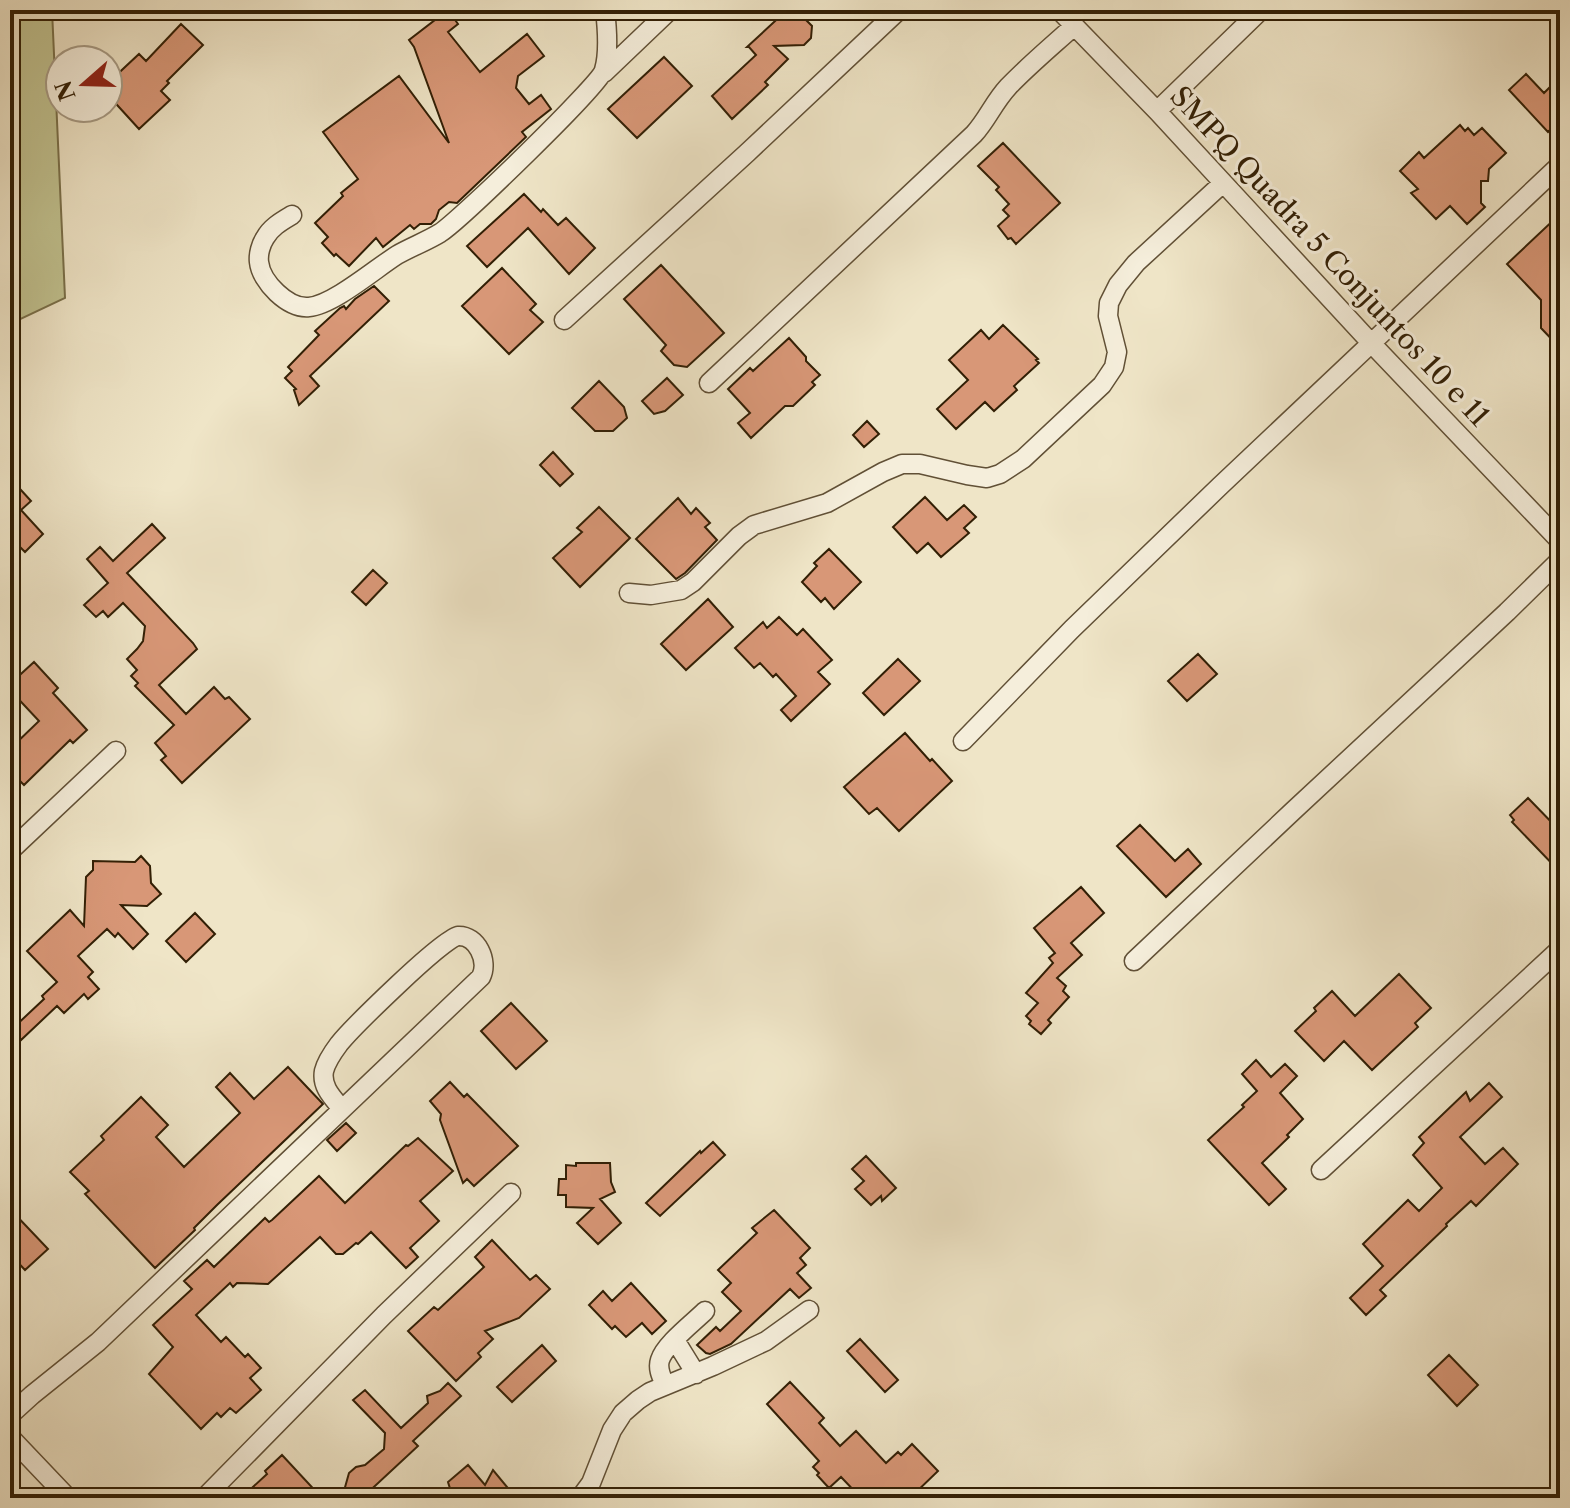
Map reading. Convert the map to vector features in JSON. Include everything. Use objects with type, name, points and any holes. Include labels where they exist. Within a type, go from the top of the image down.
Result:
[{"type":"street","points":[[604,73],[605,10]]},
{"type":"street","points":[[292,215],[266,235],[259,262],[267,281],[282,298],[295,306],[327,303],[401,252],[450,225],[670,10]]},
{"type":"street","points":[[564,320],[899,10]]},
{"type":"street","name":"SMPQ Quadra 5 Conjuntos 10 e 11","points":[[1059,10],[1560,541]]},
{"type":"street","points":[[1157,111],[1261,10]]},
{"type":"street","points":[[709,383],[974,134],[1007,88],[1074,26]]},
{"type":"street","points":[[963,741],[1220,486],[1560,165]]},
{"type":"street","points":[[629,593],[651,595],[681,590],[754,525],[827,503],[902,464],[920,464],[987,478],[1000,474],[1023,459],[1102,385],[1114,367],[1117,352],[1108,316],[1109,303],[1118,285],[1136,263],[1223,183]]},
{"type":"street","points":[[1134,961],[1560,560]]},
{"type":"street","points":[[10,851],[116,751]]},
{"type":"street","points":[[10,1415],[98,1342],[481,977],[485,969],[484,958],[477,946],[465,937],[451,938],[339,1044],[325,1068],[323,1080],[342,1109]]},
{"type":"street","points":[[1321,1170],[1560,949]]},
{"type":"street","points":[[204,1498],[384,1315],[511,1193]]},
{"type":"street","points":[[580,1498],[591,1483],[612,1430],[623,1413],[638,1400],[766,1341],[809,1310]]},
{"type":"street","points":[[665,1385],[658,1365],[660,1359],[705,1311]]},
{"type":"street","points":[[675,1340],[696,1374]]},
{"type":"street","points":[[10,1437],[68,1498]]},
{"type":"green space","points":[[10,10],[52,10],[54,44],[44,44],[44,124],[57,124],[65,298],[10,324]]},
{"type":"building","points":[[448,10],[458,24],[448,32],[480,72],[527,34],[544,56],[518,76],[516,88],[529,104],[541,95],[551,109],[522,132],[526,137],[457,203],[449,202],[439,210],[431,224],[420,224],[414,229],[410,225],[383,247],[376,238],[349,266],[322,243],[328,237],[315,223],[358,179],[323,132],[399,76],[449,143],[409,40]]},
{"type":"building","points":[[787,10],[796,10],[812,26],[811,38],[804,45],[774,46],[788,59],[765,82],[768,85],[732,119],[712,96],[756,55],[747,47]]},
{"type":"building","points":[[181,24],[203,45],[161,91],[170,100],[139,129],[124,113],[124,68],[139,54],[146,61]]},
{"type":"building","points":[[664,57],[692,86],[637,138],[608,109]]},
{"type":"building","points":[[1526,74],[1544,93],[1560,77],[1560,120],[1548,132],[1509,90]]},
{"type":"building","points":[[1460,125],[1474,135],[1482,128],[1506,153],[1489,169],[1488,181],[1481,181],[1481,203],[1485,207],[1467,224],[1450,206],[1436,219],[1411,193],[1418,189],[1400,171],[1419,152],[1424,158]]},
{"type":"building","points":[[1003,143],[1060,203],[1016,244],[998,226],[1009,216],[1003,210],[1009,204],[996,190],[999,187],[978,166]]},
{"type":"building","points":[[524,194],[558,225],[566,218],[595,248],[569,274],[528,228],[487,267],[467,246]]},
{"type":"building","points":[[1560,214],[1560,348],[1541,328],[1541,300],[1507,264]]},
{"type":"building","points":[[661,265],[724,333],[687,367],[674,365],[661,351],[666,345],[624,299]]},
{"type":"building","points":[[502,268],[536,304],[530,310],[543,322],[509,354],[462,306]]},
{"type":"building","points":[[374,286],[389,301],[310,376],[319,386],[299,405],[296,389],[285,378],[292,371],[288,367],[319,335],[315,331],[340,308],[344,306],[346,309]]},
{"type":"building","points":[[1003,325],[1039,363],[1014,386],[1017,390],[994,411],[985,402],[956,429],[937,409],[968,380],[949,360],[981,330],[989,339]]},
{"type":"building","points":[[789,338],[820,375],[812,382],[815,385],[793,406],[785,406],[751,438],[738,423],[750,413],[728,389]]},
{"type":"building","points":[[667,378],[683,395],[665,411],[654,414],[642,401]]},
{"type":"building","points":[[599,381],[624,407],[627,418],[613,431],[595,431],[572,408]]},
{"type":"building","points":[[867,421],[879,434],[864,447],[853,435]]},
{"type":"building","points":[[553,452],[573,474],[560,486],[540,465]]},
{"type":"building","points":[[10,478],[31,501],[21,510],[43,534],[25,552],[10,537]]},
{"type":"building","points":[[925,497],[947,520],[964,505],[976,517],[964,528],[969,533],[941,557],[928,543],[917,553],[893,527]]},
{"type":"building","points":[[678,498],[691,514],[696,508],[710,523],[705,527],[717,540],[676,579],[636,539]]},
{"type":"building","points":[[599,507],[630,538],[580,587],[553,558],[582,532],[577,528]]},
{"type":"building","points":[[152,524],[165,538],[127,573],[197,649],[159,685],[186,714],[214,687],[225,699],[229,697],[250,719],[182,783],[161,760],[166,756],[155,743],[174,725],[135,686],[138,683],[131,676],[137,670],[127,659],[143,641],[145,626],[123,603],[108,617],[103,611],[96,617],[84,605],[108,583],[87,559],[100,547],[113,561]]},
{"type":"building","points":[[829,549],[861,582],[834,609],[825,598],[821,602],[802,582],[817,566],[814,563]]},
{"type":"building","points":[[373,570],[387,583],[366,605],[352,592]]},
{"type":"building","points":[[708,599],[733,627],[686,670],[661,644]]},
{"type":"building","points":[[779,617],[797,635],[803,629],[832,660],[818,672],[830,684],[791,721],[781,710],[796,696],[776,674],[773,677],[760,663],[754,668],[735,648],[763,622],[767,628]]},
{"type":"building","points":[[1198,654],[1217,674],[1187,701],[1168,681]]},
{"type":"building","points":[[898,659],[920,681],[884,715],[863,693]]},
{"type":"building","points":[[34,662],[58,688],[53,693],[87,730],[73,743],[70,740],[24,785],[10,771],[10,749],[39,721],[10,690],[10,684]]},
{"type":"building","points":[[905,733],[952,781],[899,831],[877,808],[869,814],[844,787]]},
{"type":"building","points":[[1528,798],[1560,831],[1560,872],[1512,822],[1514,820],[1510,815]]},
{"type":"building","points":[[1140,825],[1175,861],[1188,849],[1201,864],[1166,897],[1117,846]]},
{"type":"building","points":[[141,856],[150,866],[151,883],[161,894],[147,906],[121,905],[148,934],[133,949],[118,933],[115,937],[107,929],[78,956],[93,972],[88,977],[99,989],[88,999],[84,994],[64,1013],[57,1006],[21,1040],[11,1030],[57,982],[27,951],[70,910],[84,926],[86,877],[93,870],[93,861],[135,862]]},
{"type":"building","points":[[1081,887],[1104,913],[1071,943],[1082,955],[1057,978],[1066,986],[1063,991],[1069,997],[1048,1020],[1051,1023],[1041,1034],[1029,1024],[1031,1021],[1026,1016],[1038,1003],[1026,993],[1053,963],[1049,958],[1055,953],[1034,928]]},
{"type":"building","points":[[195,913],[215,934],[186,962],[166,941]]},
{"type":"building","points":[[1399,974],[1431,1008],[1415,1023],[1418,1027],[1372,1070],[1344,1041],[1324,1061],[1295,1031],[1332,991],[1355,1016]]},
{"type":"building","points":[[511,1003],[547,1041],[516,1069],[481,1031]]},
{"type":"building","points":[[1256,1060],[1271,1077],[1285,1064],[1297,1076],[1280,1093],[1303,1119],[1262,1163],[1286,1189],[1269,1205],[1208,1140],[1257,1091],[1242,1074]]},
{"type":"building","points":[[288,1067],[323,1104],[155,1268],[85,1194],[89,1191],[70,1172],[104,1140],[101,1136],[141,1097],[168,1125],[156,1137],[184,1167],[240,1113],[216,1087],[230,1073],[254,1099]]},
{"type":"building","points":[[450,1082],[464,1097],[467,1094],[518,1146],[474,1186],[467,1179],[463,1183],[440,1120],[441,1114],[430,1101]]},
{"type":"building","points":[[1489,1083],[1502,1097],[1460,1137],[1485,1164],[1503,1148],[1518,1164],[1476,1206],[1471,1201],[1446,1224],[1380,1290],[1386,1296],[1366,1315],[1350,1298],[1383,1266],[1363,1244],[1408,1200],[1419,1211],[1442,1188],[1413,1155],[1424,1143],[1419,1137],[1466,1092],[1470,1101]]},
{"type":"building","points":[[346,1123],[356,1133],[337,1151],[327,1140]]},
{"type":"building","points":[[418,1138],[453,1171],[420,1201],[439,1221],[410,1248],[418,1257],[406,1268],[371,1232],[343,1254],[336,1254],[320,1237],[268,1284],[237,1283],[233,1287],[230,1283],[196,1315],[221,1342],[226,1337],[261,1368],[250,1378],[261,1390],[236,1413],[230,1408],[221,1417],[217,1413],[201,1429],[149,1374],[173,1347],[153,1325],[192,1289],[184,1281],[207,1260],[214,1267],[265,1218],[269,1222],[272,1220],[319,1176],[345,1203],[406,1145]]},
{"type":"building","points":[[713,1142],[725,1155],[660,1216],[646,1203]]},
{"type":"building","points":[[866,1156],[896,1188],[882,1201],[881,1196],[871,1205],[855,1189],[864,1181],[852,1169]]},
{"type":"building","points":[[576,1163],[610,1163],[615,1192],[600,1199],[621,1223],[598,1244],[577,1223],[593,1208],[566,1207],[566,1195],[558,1195],[559,1179],[566,1179],[566,1165],[576,1166]]},
{"type":"building","points":[[10,1209],[48,1249],[25,1270],[10,1254]]},
{"type":"building","points":[[774,1210],[810,1248],[800,1258],[806,1265],[797,1273],[811,1288],[799,1298],[790,1289],[731,1344],[706,1353],[697,1345],[716,1327],[720,1331],[741,1311],[722,1292],[731,1283],[718,1270],[757,1233],[752,1228]]},
{"type":"building","points":[[492,1240],[530,1280],[536,1275],[550,1289],[519,1318],[485,1331],[493,1339],[478,1353],[481,1357],[456,1381],[408,1331],[434,1307],[438,1310],[484,1267],[475,1257]]},
{"type":"building","points":[[631,1283],[666,1321],[652,1334],[642,1323],[626,1337],[615,1326],[612,1329],[589,1305],[603,1291],[612,1301]]},
{"type":"building","points":[[860,1339],[898,1380],[885,1392],[847,1351]]},
{"type":"building","points":[[542,1345],[556,1361],[512,1402],[497,1387]]},
{"type":"building","points":[[1449,1355],[1478,1385],[1457,1406],[1428,1375]]},
{"type":"building","points":[[790,1382],[824,1418],[819,1423],[840,1446],[856,1431],[886,1463],[912,1444],[938,1471],[910,1498],[861,1498],[841,1477],[829,1488],[813,1467],[819,1461],[767,1404]]},
{"type":"building","points":[[448,1383],[461,1396],[413,1441],[418,1446],[362,1498],[342,1498],[349,1473],[365,1465],[384,1449],[385,1433],[353,1400],[365,1390],[401,1428],[428,1403],[427,1396],[440,1391]]},
{"type":"building","points":[[282,1455],[322,1498],[241,1498],[267,1474],[265,1471]]},
{"type":"building","points":[[468,1465],[485,1485],[493,1470],[516,1498],[453,1498],[448,1482]]}]
